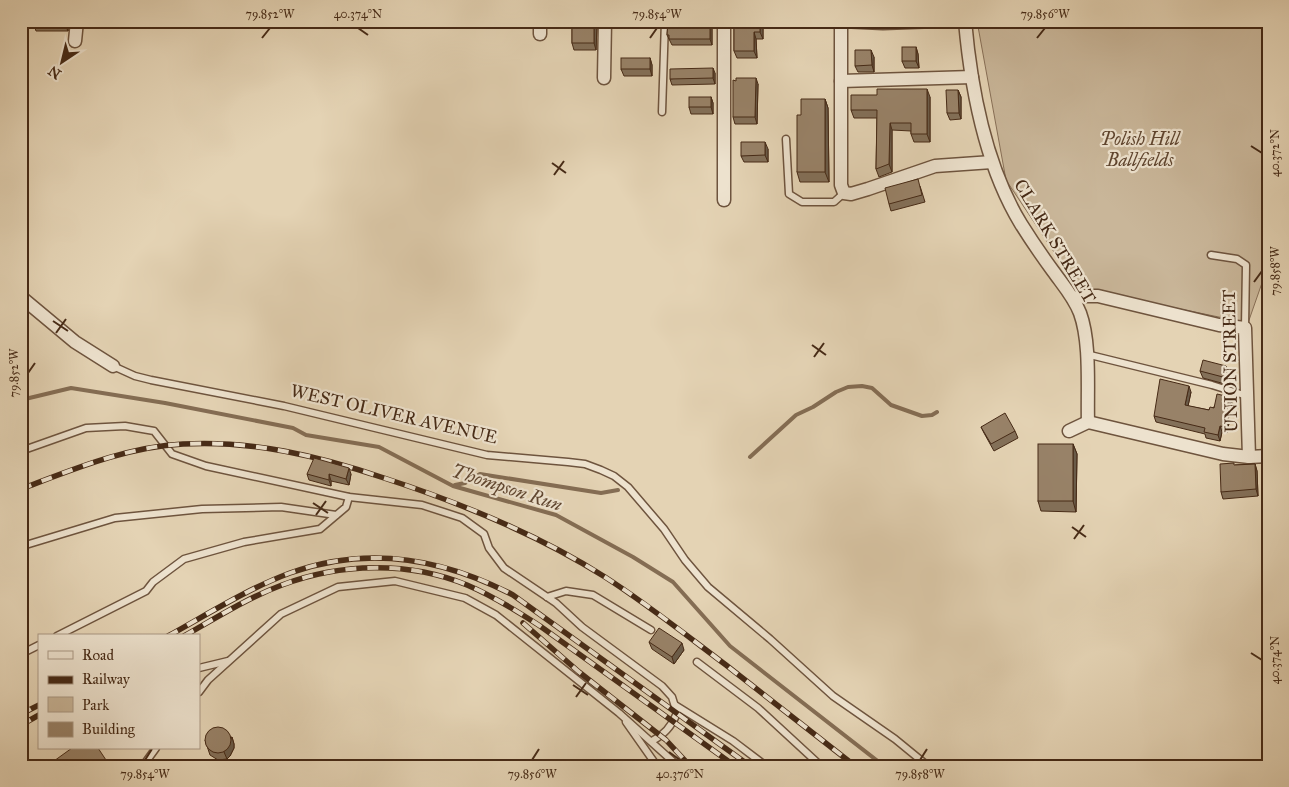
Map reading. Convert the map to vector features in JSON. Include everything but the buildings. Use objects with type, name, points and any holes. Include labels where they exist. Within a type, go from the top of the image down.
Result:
[{"type":"street","points":[[75,41],[77,21]]},
{"type":"street","points":[[604,78],[605,21]]},
{"type":"street","points":[[724,21],[724,200]]},
{"type":"street","name":"CLARK STREET","points":[[965,22],[972,78],[992,162],[1000,186],[1021,224],[1073,298],[1080,314],[1084,328],[1086,354],[1088,422]]},
{"type":"street","points":[[841,23],[841,185],[844,193],[851,194],[868,189],[934,166],[992,162]]},
{"type":"street","points":[[841,81],[972,78]]},
{"type":"street","points":[[1073,298],[1098,296],[1220,325],[1245,328]]},
{"type":"street","name":"WEST OLIVER AVENUE","points":[[23,302],[75,342],[113,366]]},
{"type":"street","name":"UNION STREET","points":[[1245,328],[1249,457]]},
{"type":"street","points":[[1069,431],[1088,422],[1223,454],[1249,457],[1268,456]]},
{"type":"lane","points":[[662,112],[665,21]]},
{"type":"lane","points":[[841,23],[883,26],[965,22]]},
{"type":"lane","points":[[786,138],[790,194],[802,202],[834,202],[844,193]]},
{"type":"lane","name":"UNION STREET","points":[[1211,255],[1237,259],[1246,265],[1245,328]]},
{"type":"lane","points":[[1086,354],[1212,385],[1247,396]]},
{"type":"lane","name":"WEST OLIVER AVENUE","points":[[113,366],[135,376],[151,380],[242,397],[487,455],[585,464],[614,476],[628,487],[664,529],[698,577],[833,696],[895,739],[928,766]]},
{"type":"lane","points":[[21,451],[86,428],[124,426],[154,432],[172,454],[206,466],[349,497],[422,505],[462,518],[484,534],[489,548],[504,568],[556,603],[582,627],[662,686],[672,698],[677,713],[673,722],[661,736],[652,741]]},
{"type":"lane","points":[[61,634],[146,591],[153,582],[184,559],[244,542],[320,529],[346,506],[349,497]]},
{"type":"lane","points":[[29,544],[115,518],[202,509],[281,507],[336,515]]},
{"type":"lane","points":[[200,691],[208,680],[281,614],[338,587],[395,581],[465,598],[496,615],[620,713],[678,766]]},
{"type":"lane","points":[[547,597],[566,591],[593,595],[651,630]]},
{"type":"lane","points":[[21,654],[38,646]]},
{"type":"lane","points":[[200,668],[230,661]]},
{"type":"lane","points":[[697,662],[758,708],[821,766]]},
{"type":"lane","points":[[674,706],[733,741],[766,766]]},
{"type":"lane","points":[[620,713],[656,766]]},
{"type":"lane","points":[[144,766],[155,750]]},
{"type":"green space","name":"Polish Hill Ballfields","points":[[977,21],[1268,21],[1268,279],[1263,280],[1248,323],[1078,288],[1006,180]]},
{"type":"waterway","points":[[750,457],[796,415],[848,387],[862,386],[872,388],[891,405],[922,416],[932,415],[937,412]]},
{"type":"waterway","name":"Thompson Run","points":[[21,400],[71,388],[165,403],[293,428],[306,435],[379,447],[453,486],[556,515],[633,557],[673,582],[730,646],[884,766]]},
{"type":"waterway","points":[[455,485],[465,483],[480,474],[601,493],[618,490]]},
{"type":"railway","points":[[21,489],[100,460],[141,449],[209,443],[285,451],[335,463],[384,478],[470,509],[525,533],[579,561],[636,598],[681,631],[855,766]]},
{"type":"railway","points":[[172,634],[258,586],[319,564],[347,559],[376,558],[432,564],[486,582],[513,595],[750,766]]},
{"type":"railway","points":[[188,634],[256,596],[282,585],[327,572],[374,568],[398,569],[445,577],[467,585],[495,599],[540,626],[735,766]]},
{"type":"railway","points":[[523,623],[579,672],[666,740],[690,766]]},
{"type":"railway","points":[[21,714],[38,706]]},
{"type":"railway","points":[[21,725],[38,716]]}]
